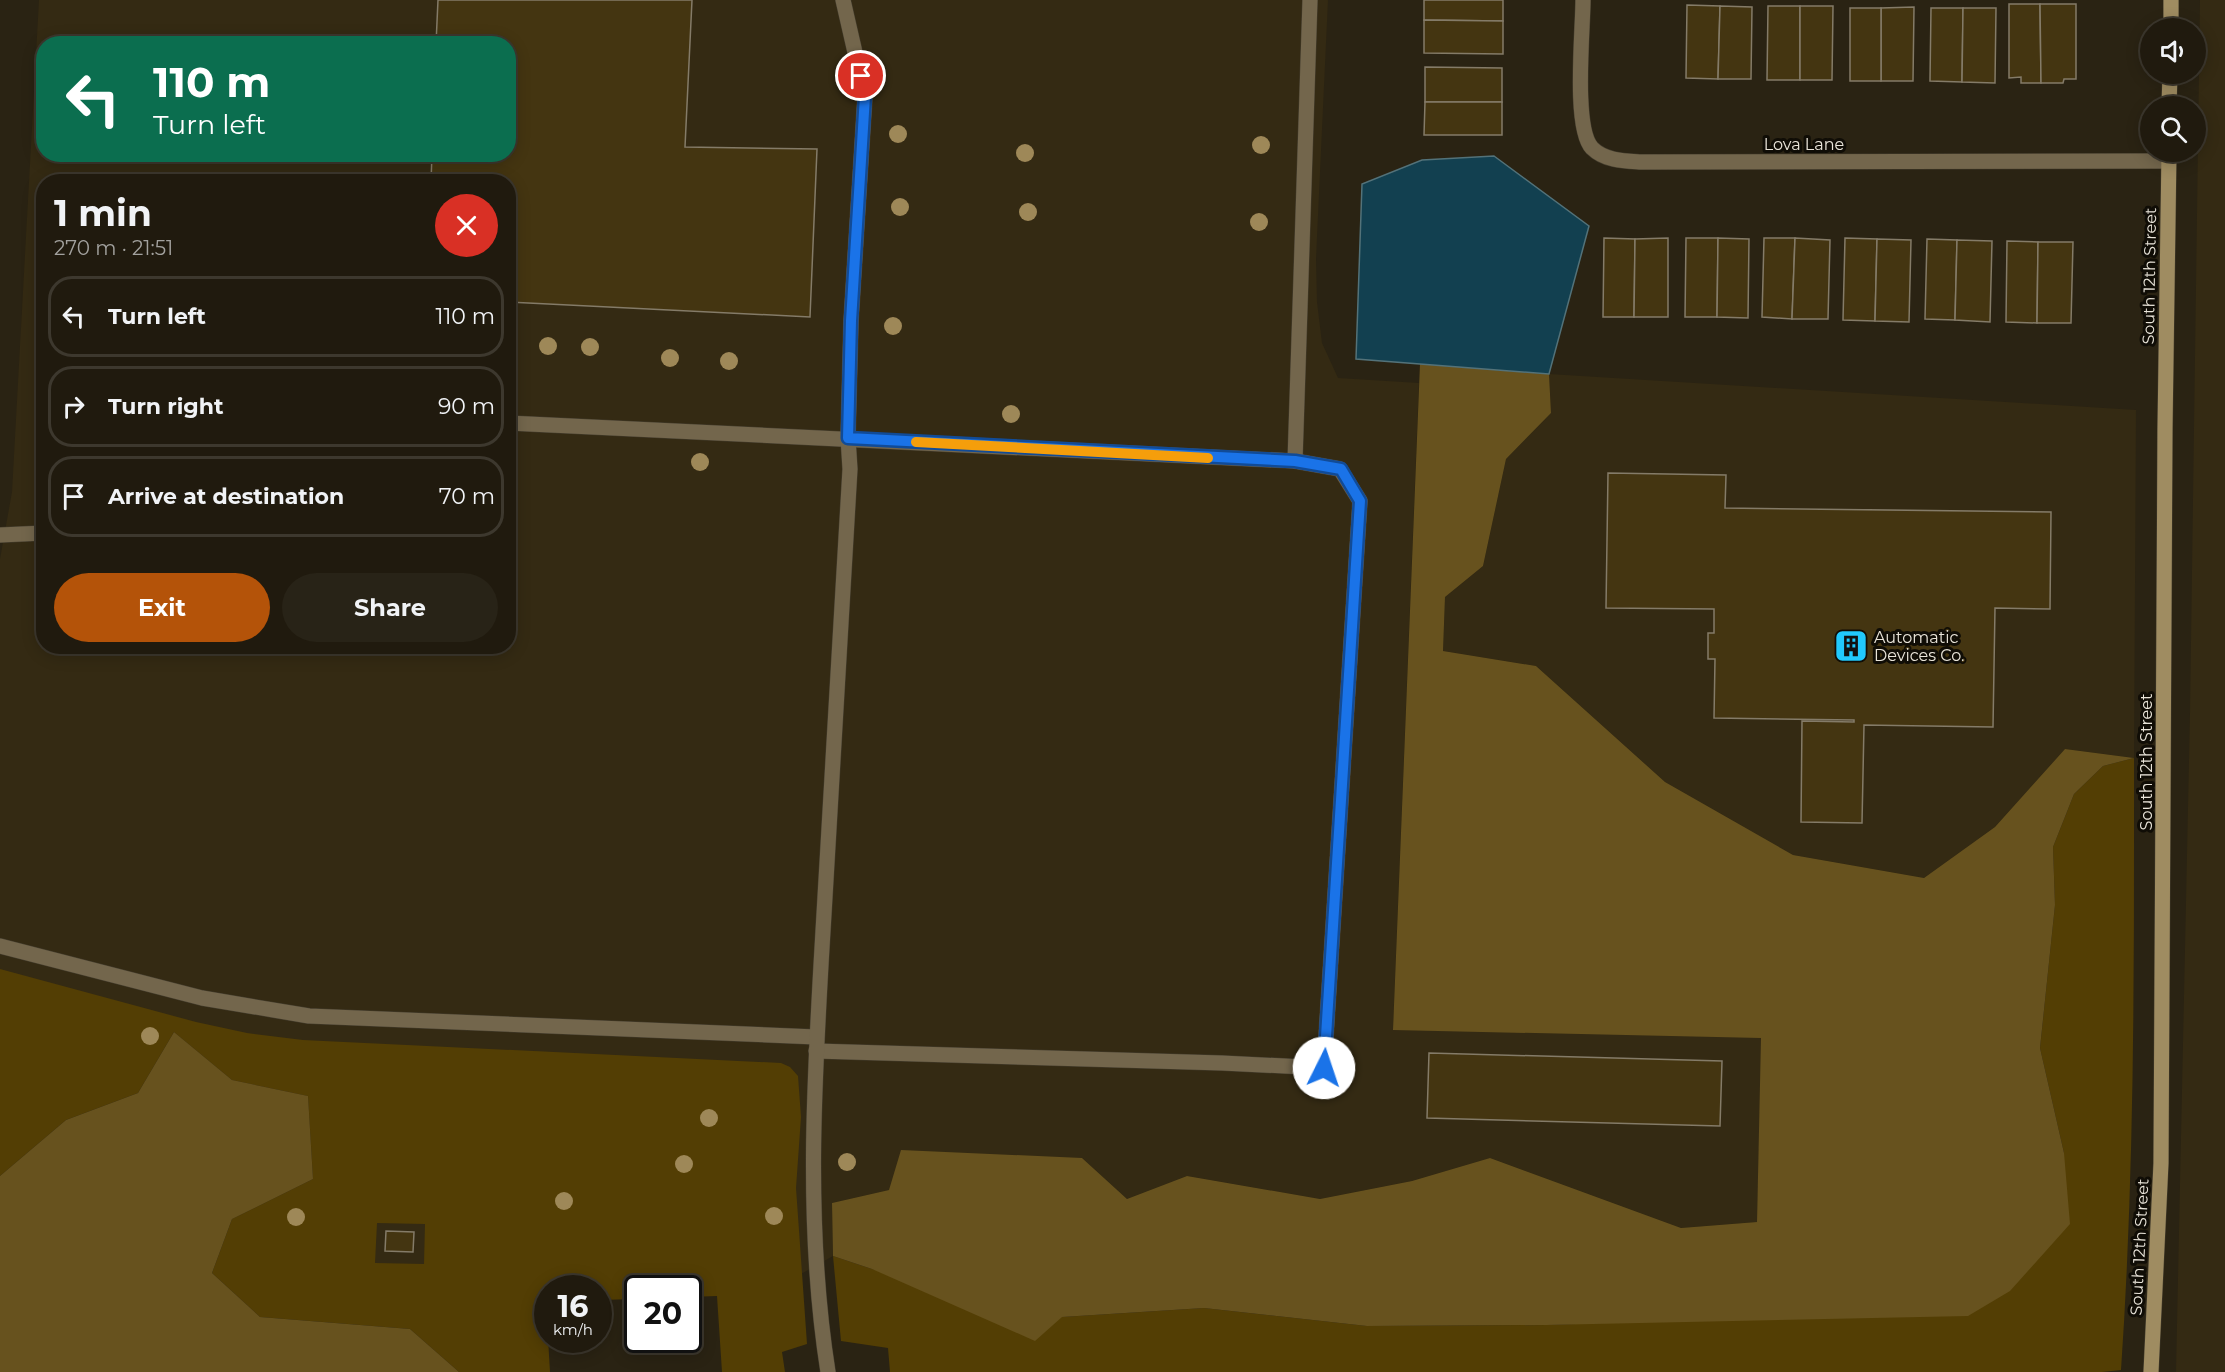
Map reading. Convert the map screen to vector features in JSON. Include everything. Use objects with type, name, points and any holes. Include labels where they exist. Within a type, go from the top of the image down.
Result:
[{"type":"street","points":[[828,1372],[816,1266],[813,1174],[816,1044],[850,469],[848,438],[851,321],[865,96],[843,0]]},
{"type":"street","points":[[1295,461],[1310,0]]},
{"type":"street","name":"Lova Lane","points":[[1583,0],[1581,112],[1591,147],[1603,155],[1618,160],[1641,162],[2140,156]]},
{"type":"street","points":[[2171,0],[2171,18]]},
{"type":"street","name":"South 12th Street","points":[[2151,1372],[2161,1163],[2165,429],[2169,162]]},
{"type":"street","points":[[0,946],[202,998],[309,1016],[816,1044],[1324,1068],[1360,501],[1341,469],[1295,461],[516,423]]},
{"type":"street","points":[[0,535],[36,533]]},
{"type":"shaded area","points":[[39,0],[1328,0],[1316,259],[1317,302],[1322,343],[1338,378],[1419,383],[1393,1029],[1762,1037],[1757,1222],[1681,1228],[1490,1158],[1412,1181],[1320,1199],[1187,1176],[1127,1199],[1082,1158],[889,1190],[832,1203],[833,1256],[801,1274],[733,1221],[564,1275],[534,1275],[534,1285],[458,1309],[232,1219],[232,1080],[174,1032],[0,994],[0,559],[12,492],[36,55],[36,162],[516,162],[516,36],[37,36]]},
{"type":"shaded area","points":[[2200,0],[2225,0],[2225,1372],[2176,1372],[2190,713],[2198,162],[2206,162],[2206,96],[2199,96],[2199,84],[2206,84],[2206,18],[2200,18]]},
{"type":"shaded area","points":[[1420,364],[1549,374],[1551,413],[1506,459],[1483,566],[1445,597],[1443,651],[1536,666],[1665,782],[1793,855],[1924,878],[1995,827],[2065,749],[2134,758],[2103,766],[2074,794],[2053,847],[2055,905],[2040,1048],[2064,1153],[2070,1224],[2010,1291],[1968,1316],[1547,1325],[1367,1326],[1204,1308],[1062,1317],[1035,1341],[872,1269],[833,1256],[832,1203],[889,1190],[901,1150],[1082,1158],[1127,1199],[1187,1176],[1320,1199],[1412,1181],[1490,1158],[1681,1228],[1757,1222],[1761,1038],[1393,1030]]},
{"type":"shaded area","points":[[1549,374],[2136,410],[2134,758],[2065,749],[1995,827],[1924,878],[1793,855],[1665,782],[1536,666],[1443,651],[1445,597],[1483,566],[1506,459],[1551,413]]},
{"type":"shaded area","points":[[2134,758],[2131,1140],[2121,1370],[2102,1372],[890,1372],[888,1348],[841,1341],[833,1256],[872,1269],[1062,1317],[1204,1308],[1367,1326],[1547,1325],[1720,1319],[2064,1153],[2040,1048],[2055,905],[2053,847],[2074,794],[2103,766]]},
{"type":"shaded area","points":[[0,969],[196,1022],[247,1033],[303,1040],[781,1063],[790,1067],[798,1076],[801,1117],[796,1188],[807,1344],[782,1352],[785,1372],[722,1372],[717,1296],[702,1297],[702,1275],[624,1275],[624,1299],[612,1300],[612,1275],[534,1275],[534,1353],[549,1353],[550,1372],[459,1372],[410,1329],[260,1317],[212,1273],[232,1219],[313,1179],[308,1096],[232,1080],[174,1032],[138,1093],[66,1120],[0,1176]],"holes":[[[377,1223],[425,1224],[424,1264],[375,1263]]]},
{"type":"shaded area","points":[[174,1032],[232,1080],[308,1096],[313,1179],[232,1219],[212,1273],[260,1317],[410,1329],[459,1372],[0,1372],[0,1176],[66,1120],[138,1093]]},
{"type":"water","points":[[1494,156],[1589,226],[1549,374],[1356,359],[1362,184],[1422,160]]},
{"type":"building","points":[[438,0],[692,0],[685,147],[817,149],[810,317],[516,302],[516,174],[431,174],[432,162],[516,162],[516,36],[436,36]]},
{"type":"building","points":[[1424,0],[1503,0],[1503,21],[1424,20]]},
{"type":"building","points":[[2009,4],[2040,4],[2041,83],[2021,83],[2021,77],[2009,78]]},
{"type":"building","points":[[2040,4],[2076,4],[2076,79],[2064,79],[2063,83],[2041,83]]},
{"type":"building","points":[[1687,5],[1720,6],[1718,79],[1686,78]]},
{"type":"building","points":[[1720,6],[1752,7],[1751,79],[1718,79]]},
{"type":"building","points":[[1768,6],[1800,6],[1800,80],[1767,80]]},
{"type":"building","points":[[1800,6],[1833,6],[1832,80],[1800,80]]},
{"type":"building","points":[[1914,7],[1913,81],[1881,81],[1881,8]]},
{"type":"building","points":[[1850,8],[1881,8],[1881,81],[1850,81]]},
{"type":"building","points":[[1931,8],[1963,8],[1962,82],[1930,81]]},
{"type":"building","points":[[1963,8],[1996,8],[1995,83],[1962,82]]},
{"type":"building","points":[[1424,20],[1503,21],[1503,54],[1424,53]]},
{"type":"building","points":[[1425,67],[1502,68],[1502,102],[1425,102]]},
{"type":"building","points":[[1425,102],[1502,102],[1502,135],[1424,135]]},
{"type":"building","points":[[1604,238],[1635,239],[1634,317],[1603,317]]},
{"type":"building","points":[[1668,238],[1668,317],[1634,317],[1635,239]]},
{"type":"building","points":[[1686,238],[1718,238],[1717,317],[1685,317]]},
{"type":"building","points":[[1718,238],[1749,239],[1748,318],[1717,317]]},
{"type":"building","points":[[1764,238],[1795,238],[1792,319],[1762,317]]},
{"type":"building","points":[[1795,238],[1830,240],[1828,319],[1792,319]]},
{"type":"building","points":[[1845,238],[1877,239],[1875,321],[1843,320]]},
{"type":"building","points":[[1877,239],[1911,240],[1909,322],[1875,321]]},
{"type":"building","points":[[1927,239],[1957,240],[1955,320],[1925,319]]},
{"type":"building","points":[[1957,240],[1992,241],[1990,322],[1955,320]]},
{"type":"building","points":[[2007,241],[2038,242],[2037,323],[2006,322]]},
{"type":"building","points":[[2038,242],[2073,242],[2071,323],[2037,323]]},
{"type":"building","name":"Automatic Devices Co.","points":[[1608,473],[1726,475],[1725,508],[2051,512],[2050,609],[1995,608],[1993,727],[1864,725],[1862,823],[1801,822],[1802,721],[1854,722],[1854,720],[1714,718],[1715,659],[1708,659],[1708,633],[1714,633],[1714,609],[1606,608]]},
{"type":"building","points":[[1429,1053],[1722,1061],[1720,1126],[1427,1118]]},
{"type":"building","points":[[386,1231],[414,1232],[413,1252],[385,1251]]},
{"type":"slow traffic","points":[[916,442],[1208,458]]},
{"type":"place","name":"Automatic Devices Co.","points":[[1851,646]]},
{"type":"route","points":[[861,76],[865,96],[851,321],[848,438],[1295,461],[1341,469],[1360,501],[1324,1068]]}]
